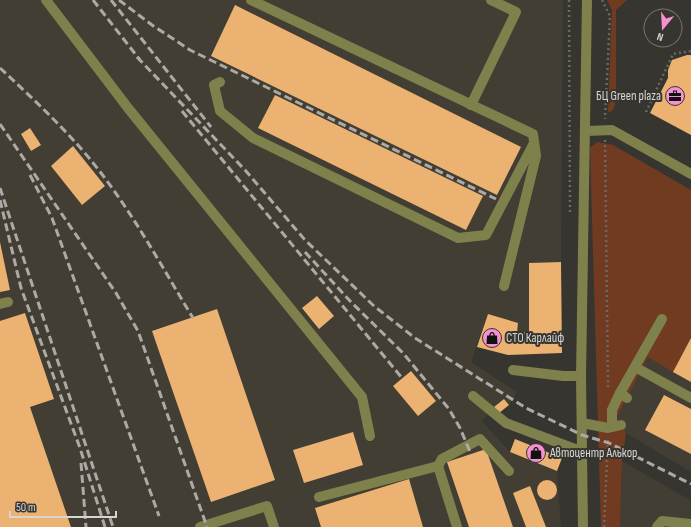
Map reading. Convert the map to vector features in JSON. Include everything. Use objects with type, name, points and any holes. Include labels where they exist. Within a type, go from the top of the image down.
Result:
[{"type":"street","points":[[46,0],[133,114],[362,398],[370,436]]},
{"type":"street","points":[[251,0],[533,134],[536,156],[504,286]]},
{"type":"street","points":[[471,105],[516,12],[491,0]]},
{"type":"street","points":[[583,527],[581,376],[587,0]]},
{"type":"street","points":[[220,82],[214,85],[220,110],[254,138],[458,238],[486,235],[534,143]]},
{"type":"street","points":[[586,131],[605,129],[612,130],[691,174]]},
{"type":"street","points":[[582,422],[614,426],[612,410],[624,396],[635,367],[662,319]]},
{"type":"street","points":[[635,367],[691,398]]},
{"type":"street","points":[[513,370],[562,376],[581,376]]},
{"type":"street","points":[[473,396],[506,423],[582,452]]},
{"type":"street","points":[[458,527],[438,466],[442,458],[480,439],[509,471]]},
{"type":"street","points":[[319,497],[438,466]]},
{"type":"street","points":[[200,527],[267,506],[274,527]]},
{"type":"street","points":[[657,527],[662,521],[691,524]]},
{"type":"path","points":[[602,0],[610,16],[605,129],[608,396]]},
{"type":"path","points":[[646,112],[673,54],[691,51]]},
{"type":"path","points":[[604,527],[614,426]]},
{"type":"shaded area","points":[[0,0],[563,0],[561,262],[529,263],[529,332],[517,333],[518,323],[488,314],[471,362],[517,392],[509,405],[504,399],[494,407],[482,421],[510,452],[557,471],[561,527],[0,527]]},
{"type":"shaded area","points":[[607,0],[627,0],[616,10],[616,101],[613,110],[608,113],[612,10]]},
{"type":"shaded area","points":[[597,142],[613,145],[691,190],[691,338],[673,372],[648,357],[617,417],[626,433],[622,461],[620,527],[601,527],[590,148]]},
{"type":"shaded area","points":[[691,338],[691,472],[626,433],[617,417],[648,356]]},
{"type":"shaded area","points":[[622,461],[690,500],[691,527],[620,527]]},
{"type":"building","points":[[235,5],[521,147],[497,195],[211,56]]},
{"type":"building","name":"БЦ Green plaza","points":[[691,55],[691,135],[650,113],[668,78],[668,70],[672,60]]},
{"type":"building","points":[[275,95],[483,196],[466,230],[258,128]]},
{"type":"building","points":[[30,128],[41,145],[31,151],[21,134]]},
{"type":"building","points":[[73,146],[105,186],[82,205],[51,166]]},
{"type":"building","points":[[0,242],[10,290],[0,292]]},
{"type":"building","points":[[561,262],[562,353],[508,355],[477,347],[488,314],[518,323],[517,333],[529,332],[529,263]]},
{"type":"building","points":[[317,296],[334,316],[319,329],[302,308]]},
{"type":"building","points":[[217,309],[275,480],[211,502],[152,331]]},
{"type":"building","points":[[25,313],[54,399],[30,407],[71,527],[0,527],[0,321]]},
{"type":"building","points":[[691,338],[691,382],[673,372]]},
{"type":"building","points":[[411,371],[436,401],[418,416],[393,386]]},
{"type":"building","points":[[664,395],[691,409],[691,454],[645,430]]},
{"type":"building","points":[[504,399],[509,405],[499,413],[494,407]]},
{"type":"building","points":[[353,432],[363,465],[304,483],[293,450]]},
{"type":"building","points":[[515,439],[562,458],[557,471],[510,452]]},
{"type":"building","points":[[486,449],[513,527],[469,527],[447,462]]},
{"type":"building","points":[[409,479],[423,527],[321,527],[315,508]]},
{"type":"building","points":[[547,480],[554,483],[557,490],[554,497],[547,500],[540,497],[537,490],[540,483]]},
{"type":"building","points":[[530,486],[546,527],[526,527],[513,493]]},
{"type":"railway","points":[[93,0],[140,60]]},
{"type":"railway","points":[[111,0],[211,127]]},
{"type":"railway","points":[[119,0],[152,25],[190,50],[496,199]]},
{"type":"railway","points":[[137,57],[245,170],[305,240],[374,306],[415,338],[526,408],[582,435],[609,443],[691,484]]},
{"type":"railway","points":[[0,68],[64,130],[100,171],[142,233],[193,318]]},
{"type":"railway","points":[[182,111],[402,378]]},
{"type":"railway","points":[[0,124],[116,293],[138,331],[207,527]]},
{"type":"railway","points":[[30,175],[52,218],[159,516]]},
{"type":"railway","points":[[0,188],[113,527]]},
{"type":"railway","points":[[0,200],[21,288],[80,448],[105,527]]},
{"type":"railway","points":[[305,252],[351,302],[403,353],[449,409],[460,428],[471,454]]},
{"type":"railway","points":[[81,463],[86,527]]},
{"type":"place","name":"БЦ Green plaza","points":[[675,96]]},
{"type":"place","name":"СТО Карлайф","points":[[492,338]]},
{"type":"place","name":"Автоцентр Алькор","points":[[536,453]]}]
